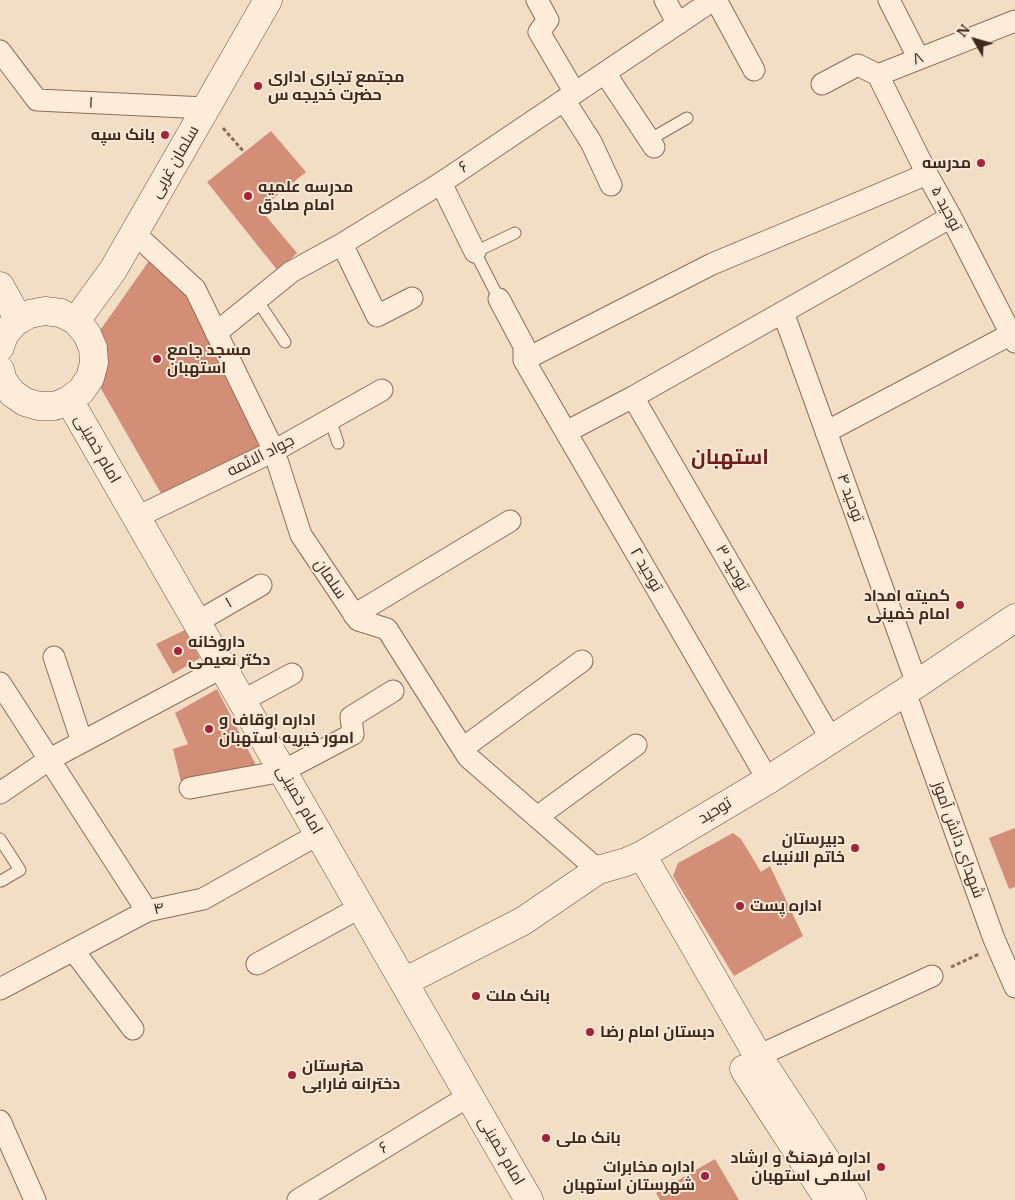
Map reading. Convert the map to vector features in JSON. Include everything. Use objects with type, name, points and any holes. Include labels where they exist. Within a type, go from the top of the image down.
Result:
[{"type":"street","name":"سلمان غربی","points":[[76,321],[113,270],[268,0]]},
{"type":"street","points":[[537,0],[548,20],[539,32],[611,185]]},
{"type":"street","points":[[665,0],[678,24]]},
{"type":"street","points":[[714,0],[754,70]]},
{"type":"street","name":"۶","points":[[216,333],[290,272],[342,244],[441,183],[714,0]]},
{"type":"street","points":[[889,0],[919,58]]},
{"type":"street","name":"۸","points":[[878,75],[1015,21]]},
{"type":"street","name":"۱","points":[[0,51],[37,100],[206,108]]},
{"type":"street","points":[[822,84],[858,65],[878,75]]},
{"type":"street","points":[[605,72],[651,144]]},
{"type":"street","name":"توحید ۵","points":[[878,75],[927,174],[1014,336]]},
{"type":"street","points":[[524,360],[712,264],[927,174]]},
{"type":"street","points":[[441,183],[475,252]]},
{"type":"street","points":[[566,432],[633,398],[951,217]]},
{"type":"street","name":"سلمان","points":[[134,233],[195,290],[274,450],[301,535],[354,615],[358,620],[387,629],[468,757],[598,870]]},
{"type":"street","points":[[342,244],[376,316],[412,298]]},
{"type":"street","points":[[0,286],[19,320]]},
{"type":"street","name":"توحید ۲","points":[[499,299],[524,346],[524,360],[768,780]]},
{"type":"street","points":[[0,347],[4,335],[15,322],[29,314],[45,311],[61,313],[76,321],[87,334],[92,348],[94,363],[90,378],[81,391],[69,400],[55,406],[39,406],[25,402],[3,386]]},
{"type":"street","name":"توحید ۴","points":[[783,312],[826,432],[911,688]]},
{"type":"street","points":[[826,432],[1014,336]]},
{"type":"street","name":"جواد الائمه","points":[[136,517],[274,450],[382,390]]},
{"type":"street","name":"توحید ۳","points":[[633,398],[831,739]]},
{"type":"street","name":"امام خمینی","points":[[69,400],[529,1200]]},
{"type":"street","points":[[354,615],[510,521]]},
{"type":"street","name":"۱","points":[[197,622],[261,585]]},
{"type":"street","name":"توحید","points":[[404,982],[523,921],[598,870],[634,858],[768,780],[1015,618]]},
{"type":"street","points":[[54,658],[82,742]]},
{"type":"street","points":[[463,748],[582,661]]},
{"type":"street","points":[[0,793],[50,759],[223,667]]},
{"type":"street","points":[[242,701],[292,674]]},
{"type":"street","points":[[0,683],[147,911]]},
{"type":"street","name":"شهدای دانش آموز","points":[[911,688],[997,946],[1015,987]]},
{"type":"street","points":[[190,788],[283,771],[353,734],[351,717],[393,691]]},
{"type":"street","points":[[537,817],[636,745]]},
{"type":"street","name":"۴","points":[[0,989],[147,911],[203,899],[319,834]]},
{"type":"street","points":[[634,858],[828,1200]]},
{"type":"street","points":[[257,964],[361,907]]},
{"type":"street","points":[[73,950],[133,1029]]},
{"type":"street","points":[[750,1061],[932,976]]},
{"type":"street","points":[[750,1061],[852,1200]]},
{"type":"street","name":"۶","points":[[298,1200],[470,1096]]},
{"type":"street","points":[[0,1121],[35,1200]]},
{"type":"lane","points":[[651,144],[687,118]]},
{"type":"lane","points":[[499,299],[475,252],[515,233]]},
{"type":"lane","points":[[257,300],[285,342]]},
{"type":"lane","points":[[330,419],[338,443]]},
{"type":"lane","points":[[0,839],[20,870],[1,881]]},
{"type":"path","points":[[206,108],[244,152]]},
{"type":"path","points":[[932,976],[997,946]]},
{"type":"building","name":"مدرسه علمیه امام صادق","points":[[271,131],[306,172],[260,209],[297,253],[278,271],[207,182]]},
{"type":"building","name":"مسجد جامع استهبان","points":[[151,258],[182,286],[262,445],[163,497],[96,380],[94,339]]},
{"type":"building","name":"داروخانه دکتر نعیمی","points":[[185,630],[200,658],[173,674],[156,644]]},
{"type":"building","name":"اداره اوقاف و امور خیریه استهبان","points":[[217,689],[258,769],[181,782],[173,749],[188,744],[175,713]]},
{"type":"building","points":[[1015,828],[1015,887],[1009,889],[989,838]]},
{"type":"building","name":"اداره پست","points":[[733,833],[741,839],[761,872],[770,866],[803,936],[734,976],[673,876],[678,863]]},
{"type":"building","name":"اداره مخابرات شهرستان استهبان","points":[[715,1159],[739,1200],[660,1200],[656,1193]]},
{"type":"place","name":"مجتمع تجاری اداری حضرت خدیجه س","points":[[258,86]]},
{"type":"place","name":"بانک سپه","points":[[165,135]]},
{"type":"place","name":"مدرسه","points":[[981,163]]},
{"type":"place","name":"مدرسه علمیه امام صادق","points":[[248,196]]},
{"type":"place","name":"مسجد جامع استهبان","points":[[157,359]]},
{"type":"place","name":"کمیته امداد امام خمینی","points":[[960,605]]},
{"type":"place","name":"داروخانه دکتر نعیمی","points":[[178,651]]},
{"type":"place","name":"اداره اوقاف و امور خیریه استهبان","points":[[209,729]]},
{"type":"place","name":"دبیرستان خاتم الانبیاء","points":[[855,848]]},
{"type":"place","name":"اداره پست","points":[[740,906]]},
{"type":"place","name":"بانک ملت","points":[[476,996]]},
{"type":"place","name":"دبستان امام رضا","points":[[590,1032]]},
{"type":"place","name":"هنرستان دخترانه فارابی","points":[[292,1075]]},
{"type":"place","name":"بانک ملی","points":[[546,1138]]},
{"type":"place","name":"اداره فرهنگ و ارشاد اسلامی استهبان","points":[[881,1167]]},
{"type":"place","name":"اداره مخابرات شهرستان استهبان","points":[[705,1176]]},
{"type":"district","name":"استهبان","points":[[730,458]]}]
